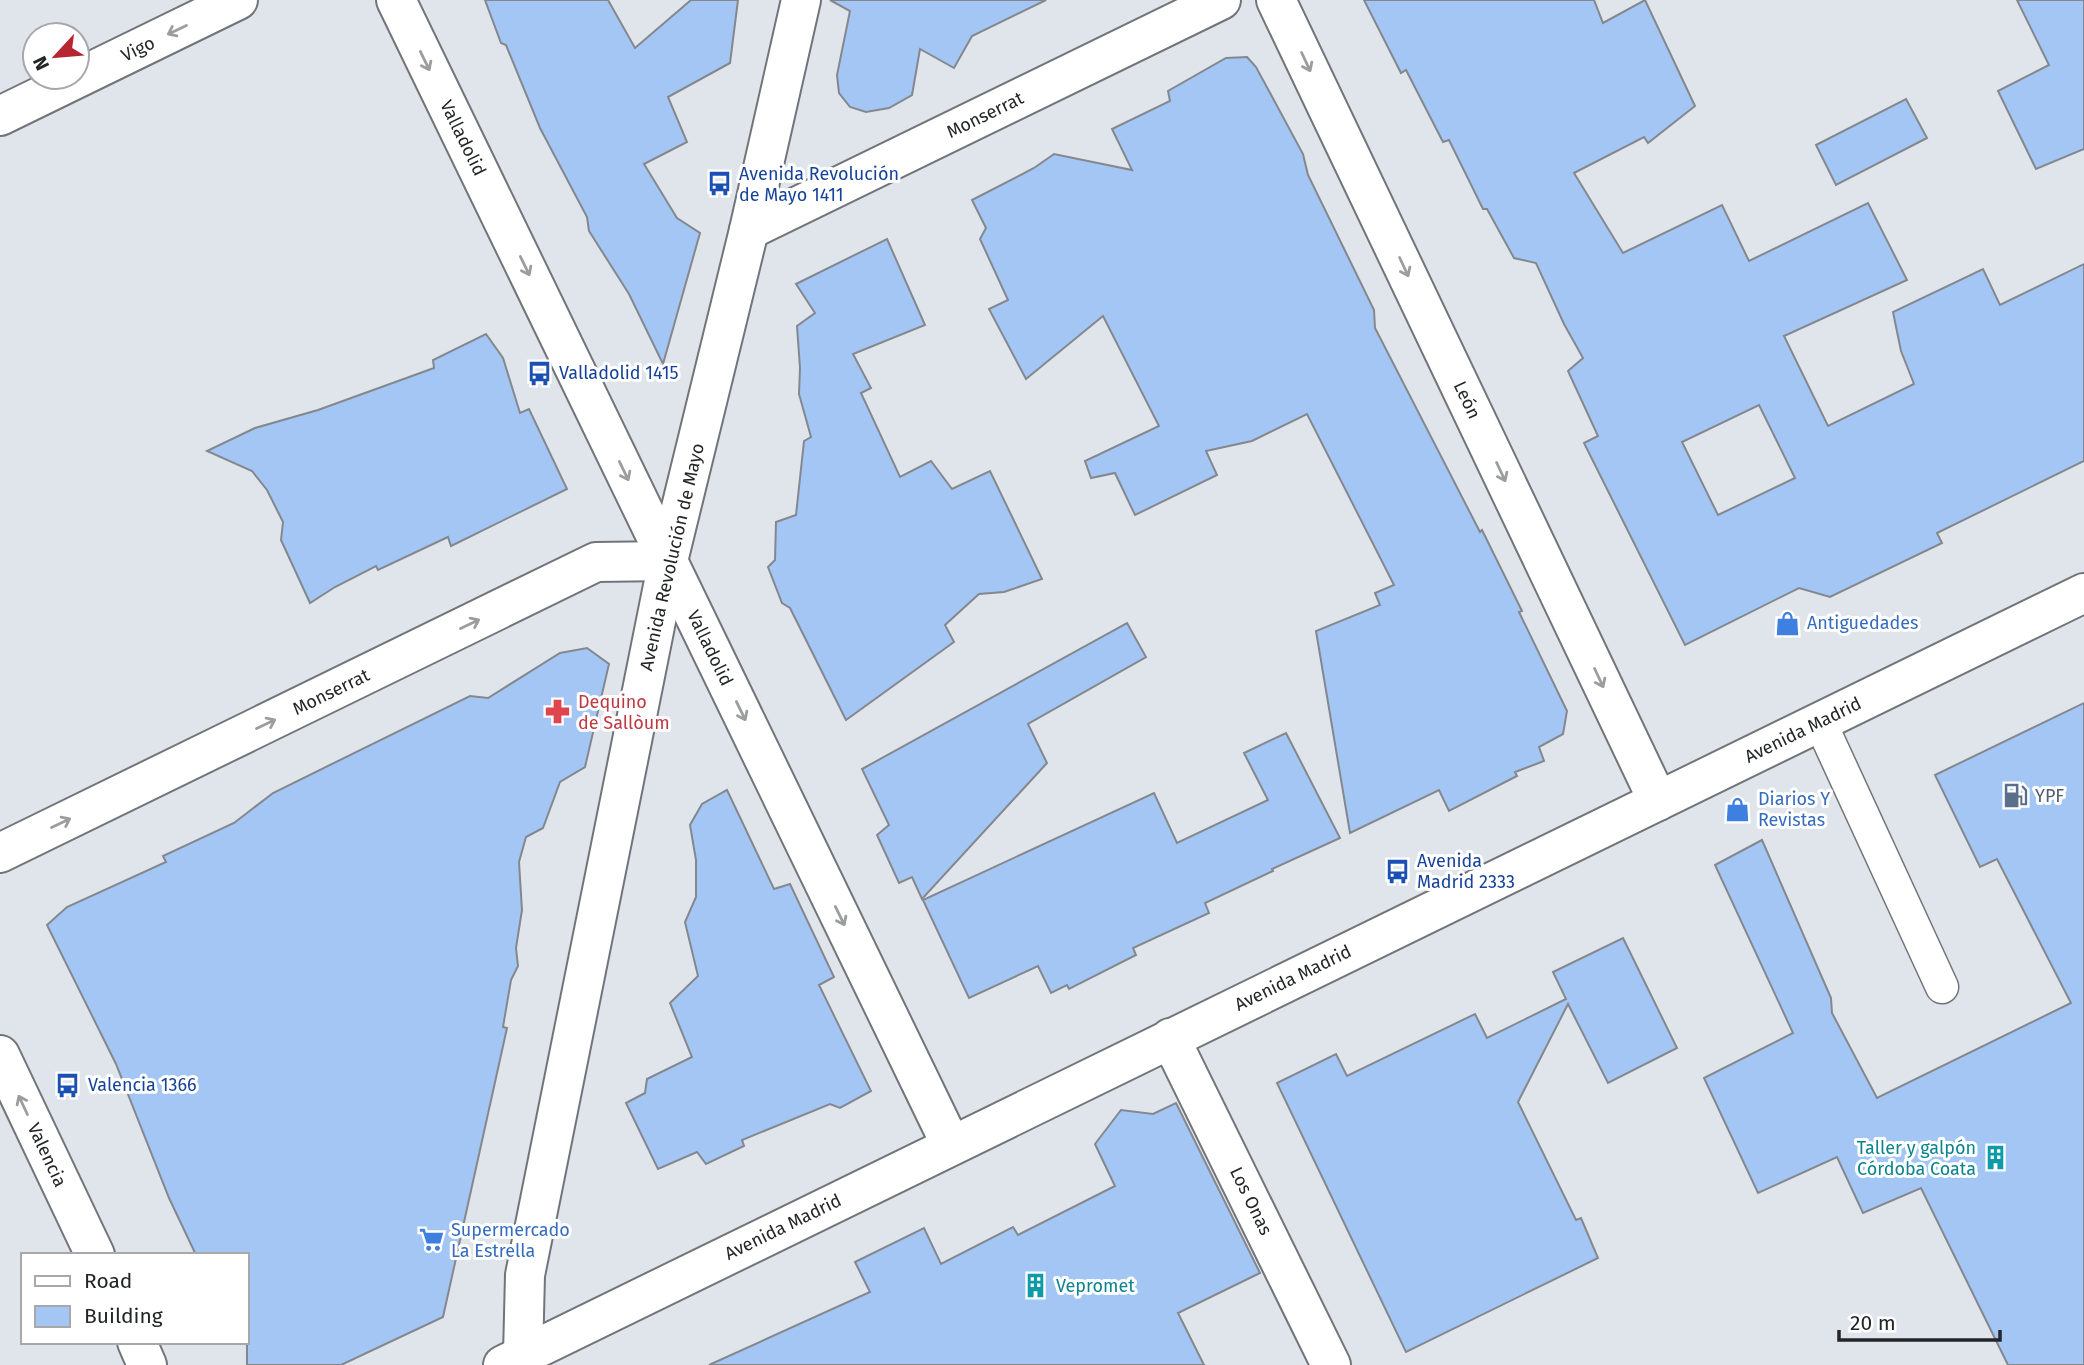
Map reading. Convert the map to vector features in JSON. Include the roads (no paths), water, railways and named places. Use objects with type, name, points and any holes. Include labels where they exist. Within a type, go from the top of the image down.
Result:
[{"type":"street","name":"Vigo","points":[[0,116],[238,0]]},
{"type":"street","name":"Valladolid","points":[[396,0],[951,1145]]},
{"type":"street","name":"Avenida Revolución de Mayo","points":[[519,1363],[525,1275],[668,561],[801,0]]},
{"type":"street","name":"Monserrat","points":[[748,230],[1221,0]]},
{"type":"street","name":"León","points":[[1276,0],[1658,801]]},
{"type":"street","name":"Monserrat","points":[[0,853],[596,562],[668,561]]},
{"type":"street","name":"Avenida Madrid","points":[[519,1363],[951,1145],[2084,593]]},
{"type":"street","name":"Los Onas","points":[[1170,1038],[1331,1365]]},
{"type":"street","name":"Valencia","points":[[0,1055],[94,1253]]},
{"type":"street","points":[[138,1344],[148,1365]]},
{"type":"lane","points":[[1820,722],[1942,987]]},
{"type":"place","name":"Avenida Revolución de Mayo 1411","points":[[719,184]]},
{"type":"place","name":"Valladolid 1415","points":[[539,373]]},
{"type":"place","name":"Antiguedades","points":[[1787,623]]},
{"type":"place","name":"Dequino de Sallòum","points":[[558,712]]},
{"type":"place","name":"YPF","points":[[2015,796]]},
{"type":"place","name":"Diarios Y Revistas","points":[[1738,809]]},
{"type":"place","name":"Avenida Madrid 2333","points":[[1397,871]]},
{"type":"place","name":"Valencia 1366","points":[[68,1085]]},
{"type":"place","name":"Taller y galpón Córdoba Coata","points":[[1996,1158]]},
{"type":"place","name":"Supermercado La Estrella","points":[[431,1240]]},
{"type":"place","name":"Vepromet","points":[[1036,1286]]}]
